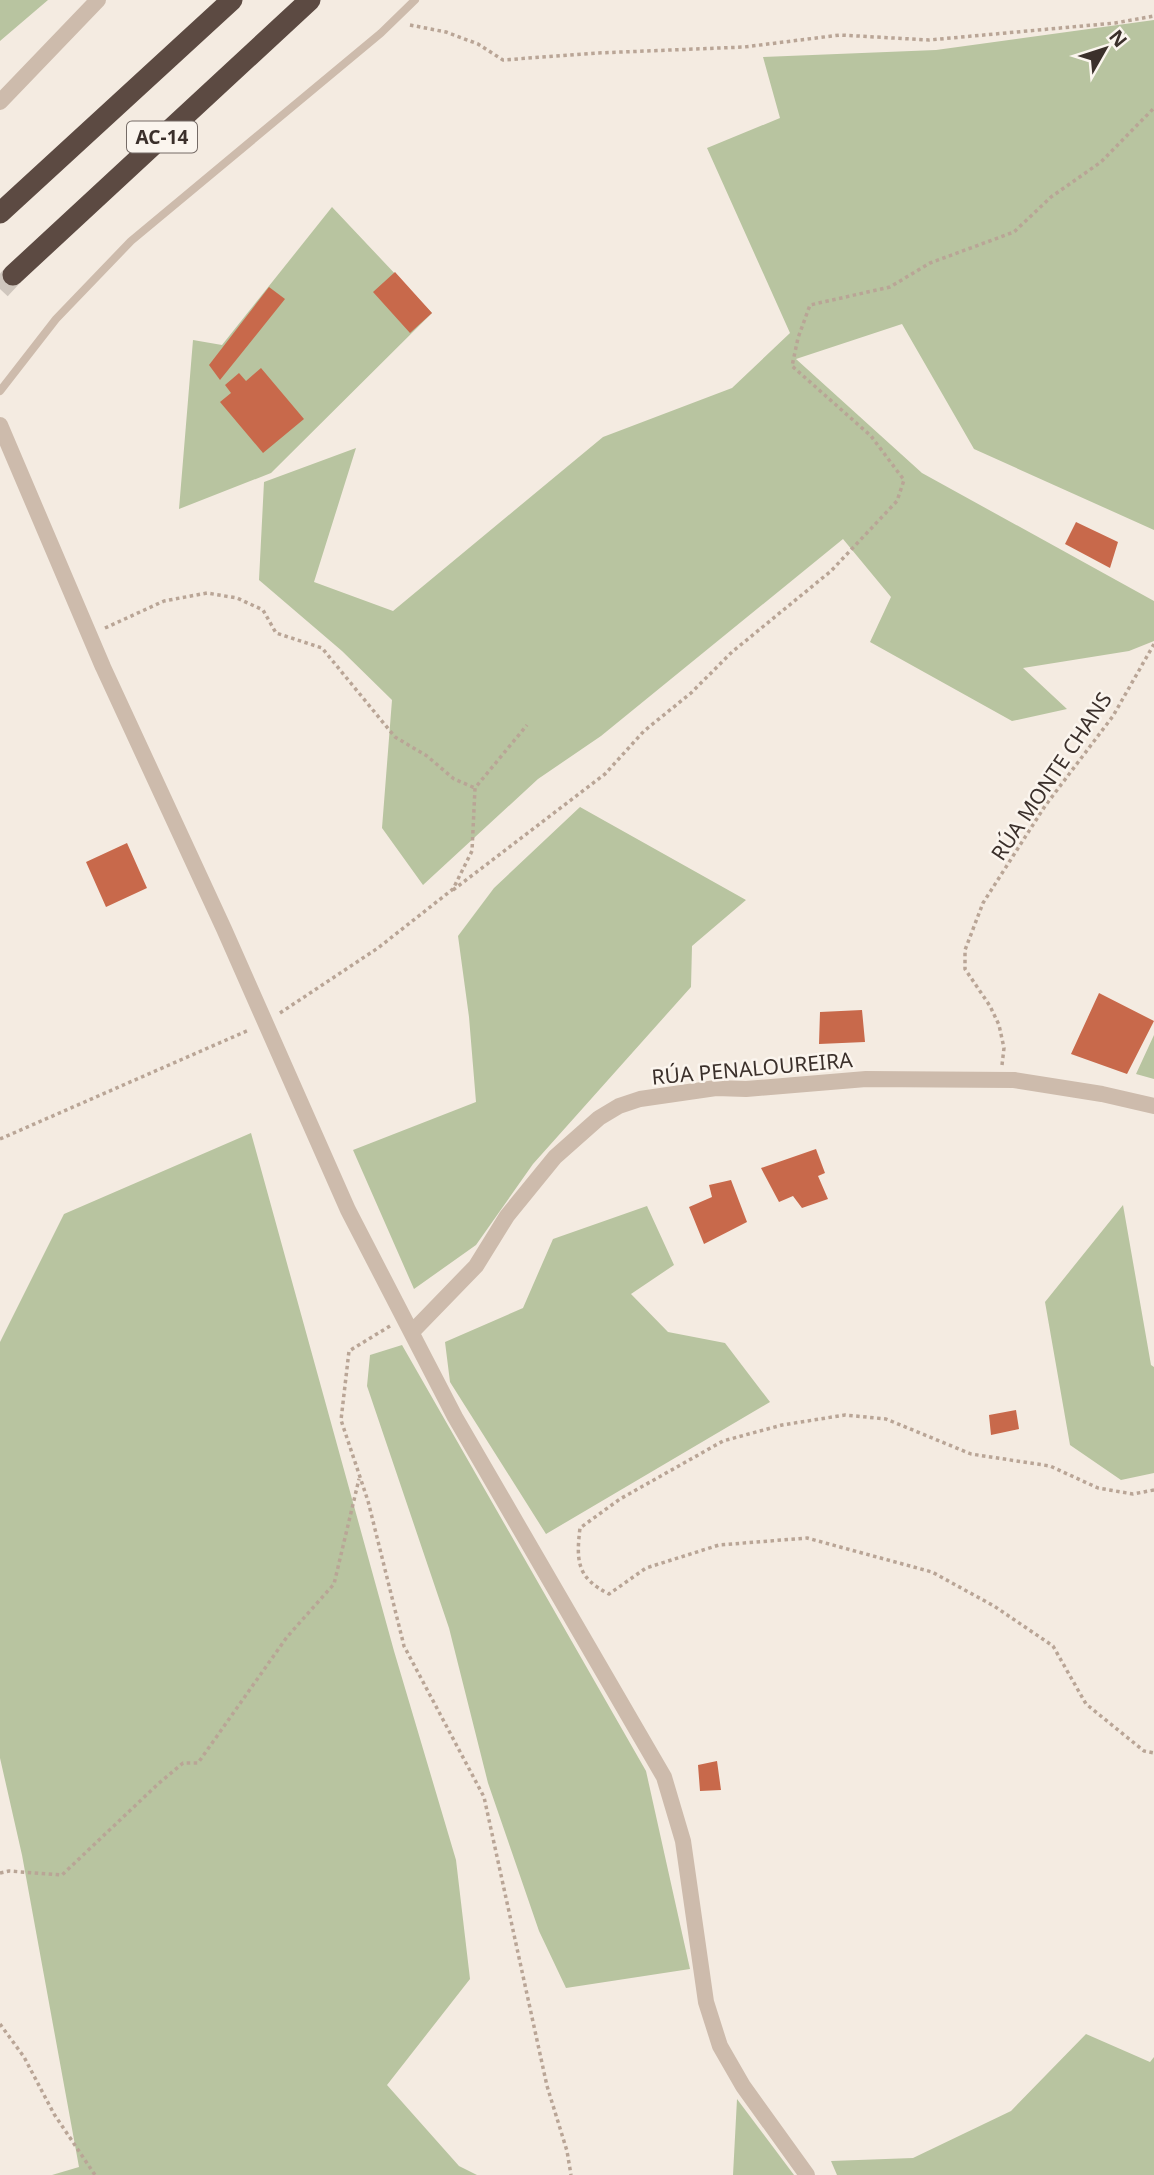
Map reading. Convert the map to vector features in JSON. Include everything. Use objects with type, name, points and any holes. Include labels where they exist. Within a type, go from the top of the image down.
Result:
[{"type":"highway","name":"AC-14","points":[[0,213],[232,0]]},
{"type":"highway","name":"AC-14","points":[[13,275],[310,0]]},
{"type":"street","points":[[0,102],[98,0]]},
{"type":"street","points":[[0,425],[89,636],[348,1210],[455,1418],[527,1536],[545,1575],[664,1777],[683,1842],[706,2002],[720,2046],[743,2086],[807,2175]]},
{"type":"street","name":"RÚA PENALOUREIRA","points":[[408,1325],[477,1266],[508,1216],[555,1157],[599,1118],[619,1106],[640,1099],[716,1088],[746,1089],[866,1079],[1014,1080],[1102,1094],[1154,1106]]},
{"type":"lane","points":[[0,391],[56,319],[131,241],[381,33],[415,0]]},
{"type":"path","points":[[381,33],[411,25],[446,32],[478,44],[503,60],[744,47],[840,35],[929,40],[1115,23],[1154,16]]},
{"type":"path","points":[[453,890],[605,774],[644,731],[691,692],[732,652],[831,571],[897,501],[904,480],[871,436],[792,366],[798,338],[810,305],[890,287],[930,263],[1014,232],[1051,197],[1101,162],[1154,108]]},
{"type":"path","points":[[89,636],[164,601],[207,593],[237,598],[263,610],[276,634],[322,648],[395,737],[428,756],[454,779],[475,788]]},
{"type":"path","name":"RÚA MONTE CHANS","points":[[996,1080],[1002,1069],[1004,1048],[990,1006],[965,970],[965,950],[983,904],[1045,806],[1113,716],[1154,644]]},
{"type":"path","points":[[0,1139],[265,1023],[378,948],[453,889],[472,851],[475,788],[527,725]]},
{"type":"path","points":[[408,1325],[349,1351],[341,1420],[360,1477],[404,1646],[484,1797],[547,2086],[567,2151],[571,2175]]},
{"type":"path","points":[[1154,1490],[1133,1494],[1098,1488],[1051,1466],[971,1454],[886,1419],[845,1415],[782,1425],[723,1441],[620,1499],[580,1528],[576,1557],[592,1585],[609,1594],[646,1568],[719,1545],[807,1538],[932,1572],[995,1606],[1053,1646],[1086,1704],[1144,1751],[1154,1753]]},
{"type":"path","points":[[0,1874],[9,1871],[62,1875],[183,1763],[198,1763],[287,1637],[334,1584],[360,1477]]},
{"type":"path","points":[[0,2025],[24,2057],[54,2114],[94,2175]]},
{"type":"green space","points":[[0,0],[48,0],[0,41]]},
{"type":"green space","points":[[1154,20],[1154,530],[974,449],[902,324],[796,359],[922,473],[1154,601],[1154,641],[1129,651],[1023,668],[1067,709],[1012,721],[870,642],[891,597],[843,539],[601,736],[538,779],[423,885],[382,828],[392,700],[342,651],[259,580],[264,482],[356,448],[314,582],[393,611],[603,437],[732,388],[790,333],[707,148],[780,118],[763,57],[936,50]]},
{"type":"green space","points":[[332,207],[432,313],[271,473],[179,509],[193,340],[222,345]]},
{"type":"green space","points":[[580,807],[746,900],[692,946],[691,987],[533,1164],[476,1245],[414,1289],[353,1150],[476,1102],[469,1017],[458,936],[494,888]]},
{"type":"green space","points":[[1154,1035],[1154,1079],[1136,1074]]},
{"type":"green space","points":[[251,1133],[394,1651],[456,1860],[470,1979],[387,2085],[459,2166],[477,2175],[52,2175],[79,2167],[22,1855],[0,1758],[0,1342],[64,1214]]},
{"type":"green space","points":[[1123,1205],[1151,1365],[1154,1367],[1154,1473],[1121,1480],[1070,1445],[1045,1302]]},
{"type":"green space","points":[[647,1206],[674,1265],[631,1294],[668,1332],[725,1343],[770,1402],[546,1534],[450,1382],[445,1342],[523,1308],[553,1239]]},
{"type":"green space","points":[[402,1345],[646,1771],[690,1969],[566,1988],[539,1931],[488,1783],[449,1628],[367,1386],[370,1355]]},
{"type":"green space","points":[[1086,2034],[1150,2062],[1154,2057],[1154,2175],[837,2175],[831,2161],[913,2158],[1011,2111]]},
{"type":"green space","points":[[737,2099],[794,2175],[733,2175]]},
{"type":"building","points":[[395,272],[432,313],[410,333],[373,292]]},
{"type":"building","points":[[269,287],[285,299],[220,380],[209,365]]},
{"type":"building","points":[[261,368],[304,419],[263,453],[220,402],[231,393],[225,385],[239,373],[246,381]]},
{"type":"building","points":[[1076,522],[1118,542],[1110,568],[1065,544]]},
{"type":"building","points":[[127,843],[147,888],[106,907],[86,862]]},
{"type":"building","points":[[1099,993],[1154,1021],[1127,1074],[1071,1054]]},
{"type":"building","points":[[862,1010],[865,1042],[819,1044],[820,1012]]},
{"type":"building","points":[[816,1149],[825,1173],[818,1176],[828,1199],[802,1208],[793,1196],[779,1202],[761,1168]]},
{"type":"building","points":[[731,1180],[747,1222],[704,1244],[689,1207],[712,1197],[709,1185]]},
{"type":"building","points":[[1016,1410],[1019,1429],[991,1435],[989,1415]]},
{"type":"building","points":[[717,1761],[721,1790],[700,1791],[698,1765]]},
{"type":"tunnel","points":[[0,289],[13,275]]}]
